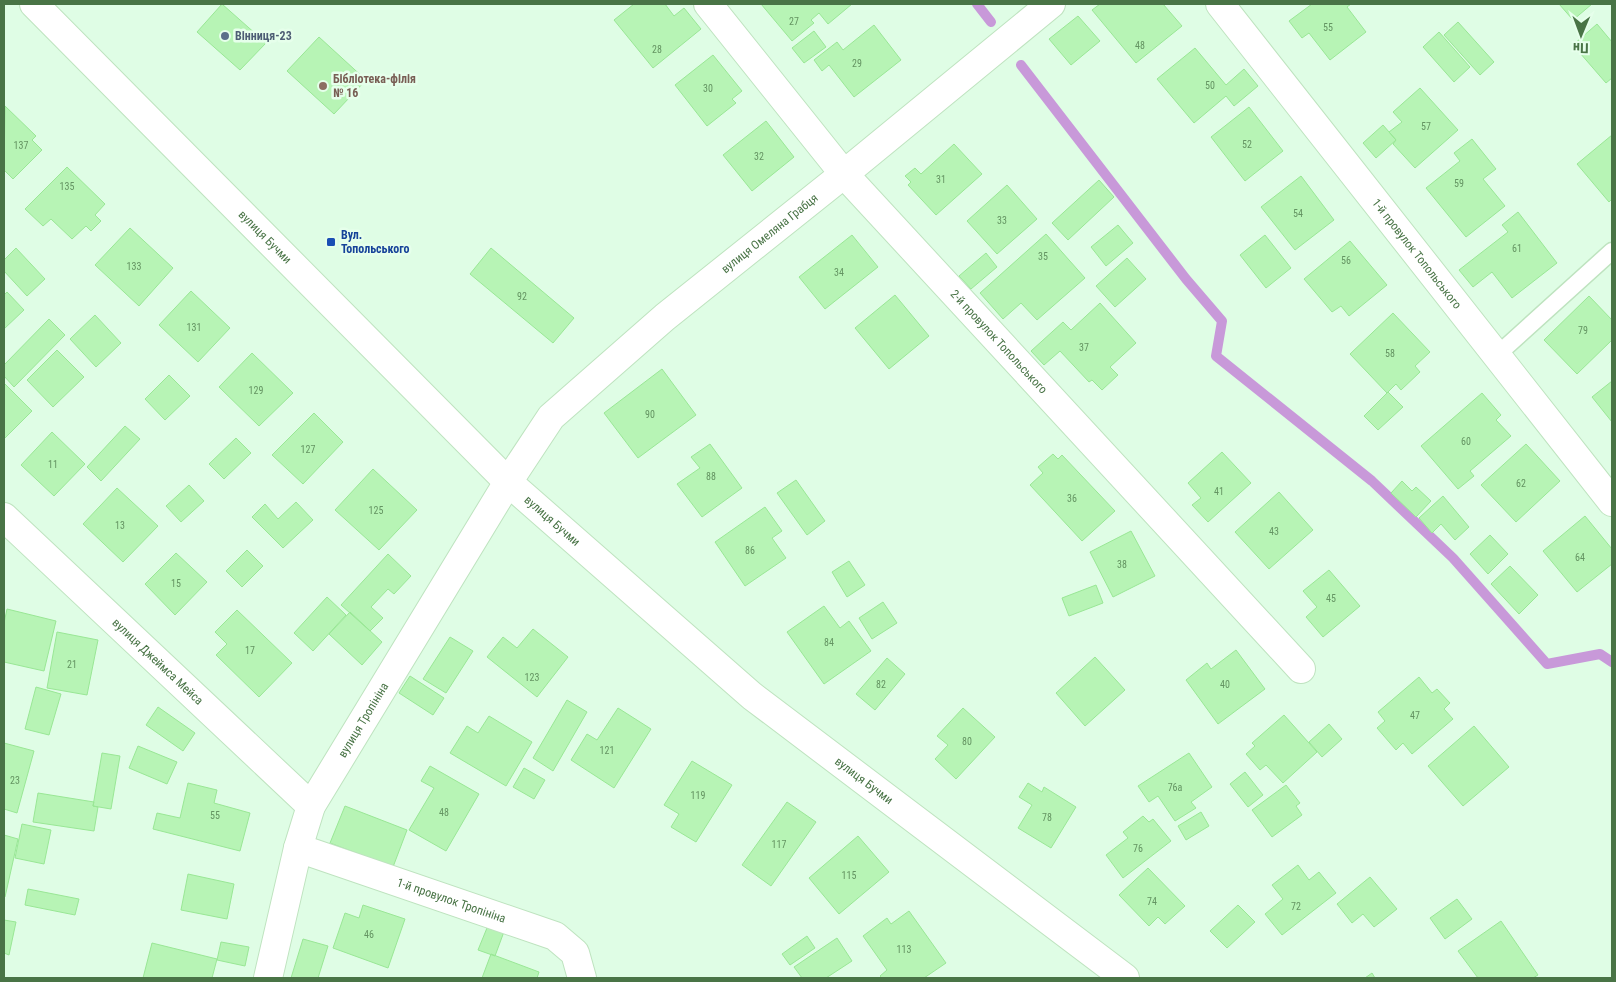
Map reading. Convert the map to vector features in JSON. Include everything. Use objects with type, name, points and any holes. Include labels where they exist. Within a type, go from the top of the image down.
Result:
[{"type":"street","name":"вулиця Бучми","points":[[34,4],[508,482],[752,696],[1125,978]]},
{"type":"street","name":"2-й провулок Топольського","points":[[708,4],[844,174],[1301,669]]},
{"type":"street","name":"вулиця Омеляна Грабця","points":[[508,482],[551,418],[665,317],[844,174],[1051,4]]},
{"type":"street","name":"1-й провулок Топольського","points":[[1220,4],[1612,502]]},
{"type":"street","name":"вулиця Тропініна","points":[[268,978],[298,848],[311,806],[508,482]]},
{"type":"street","name":"вулиця Джеймса Мейса","points":[[4,517],[311,806]]},
{"type":"street","name":"1-й провулок Тропініна","points":[[298,848],[555,936],[575,953],[582,978]]},
{"type":"lane","points":[[1496,356],[1612,251]]},
{"type":"building","points":[[222,4],[266,43],[240,70],[197,32]]},
{"type":"building","points":[[634,4],[665,4],[674,16],[684,8],[701,29],[653,68],[614,20]]},
{"type":"building","points":[[761,4],[852,4],[828,24],[819,13],[811,20],[814,23],[792,41]]},
{"type":"building","points":[[1100,4],[1163,4],[1182,26],[1136,63],[1092,10]]},
{"type":"building","points":[[1312,4],[1351,4],[1347,7],[1366,32],[1330,60],[1309,33],[1302,38],[1289,21]]},
{"type":"building","points":[[1559,4],[1592,4],[1573,20]]},
{"type":"building","points":[[1078,16],[1100,41],[1071,65],[1049,39]]},
{"type":"building","points":[[1458,22],[1494,62],[1480,75],[1444,35]]},
{"type":"building","points":[[1597,24],[1612,42],[1612,78],[1606,83],[1573,45]]},
{"type":"building","points":[[874,25],[901,60],[854,97],[829,65],[822,71],[814,60],[837,42],[843,50]]},
{"type":"building","points":[[814,31],[826,47],[804,63],[792,48]]},
{"type":"building","points":[[1439,32],[1470,67],[1454,82],[1423,47]]},
{"type":"building","points":[[319,37],[366,80],[334,114],[287,71]]},
{"type":"building","points":[[1195,48],[1226,85],[1244,69],[1258,86],[1234,106],[1226,96],[1194,123],[1157,79]]},
{"type":"building","points":[[713,55],[742,91],[732,99],[736,103],[707,126],[675,85]]},
{"type":"building","points":[[1420,88],[1458,130],[1415,168],[1393,144],[1396,140],[1389,132],[1402,122],[1393,112]]},
{"type":"building","points":[[5,106],[36,136],[32,140],[42,150],[13,179],[4,170]]},
{"type":"building","points":[[1249,107],[1283,151],[1245,181],[1211,137]]},
{"type":"building","points":[[766,121],[794,157],[752,191],[723,155]]},
{"type":"building","points":[[1383,125],[1396,140],[1376,158],[1363,143]]},
{"type":"building","points":[[1612,135],[1612,199],[1609,202],[1577,164]]},
{"type":"building","points":[[1472,139],[1496,169],[1483,179],[1505,206],[1466,237],[1426,188],[1460,161],[1454,153]]},
{"type":"building","points":[[954,144],[982,174],[936,215],[908,185],[911,182],[905,176],[915,168],[921,174]]},
{"type":"building","points":[[67,167],[105,204],[95,215],[101,221],[91,231],[86,226],[72,239],[51,219],[43,226],[25,209]]},
{"type":"building","points":[[1301,176],[1334,220],[1295,250],[1261,207]]},
{"type":"building","points":[[1099,180],[1114,197],[1068,240],[1052,223]]},
{"type":"building","points":[[1007,185],[1037,219],[997,254],[967,221]]},
{"type":"building","points":[[1518,212],[1557,263],[1512,298],[1492,272],[1473,287],[1459,270],[1508,232],[1502,225]]},
{"type":"building","points":[[1118,225],[1133,243],[1106,266],[1091,247]]},
{"type":"building","points":[[130,228],[173,268],[139,306],[95,265]]},
{"type":"building","points":[[1046,234],[1085,278],[1037,320],[1021,303],[1003,319],[980,293]]},
{"type":"building","points":[[852,235],[878,267],[825,309],[799,277]]},
{"type":"building","points":[[1265,235],[1291,268],[1266,288],[1240,255]]},
{"type":"building","points":[[1350,241],[1387,285],[1349,316],[1341,306],[1332,312],[1304,279]]},
{"type":"building","points":[[16,248],[45,279],[27,296],[4,271],[4,260]]},
{"type":"building","points":[[491,248],[574,318],[553,343],[470,274]]},
{"type":"building","points":[[986,253],[997,267],[971,289],[959,276]]},
{"type":"building","points":[[1127,258],[1146,279],[1115,307],[1096,286]]},
{"type":"building","points":[[191,291],[230,328],[198,362],[159,325]]},
{"type":"building","points":[[7,292],[24,310],[4,329],[4,295]]},
{"type":"building","points":[[895,295],[929,336],[889,369],[855,328]]},
{"type":"building","points":[[1589,296],[1612,320],[1612,340],[1577,374],[1544,340]]},
{"type":"building","points":[[1100,303],[1136,343],[1110,367],[1118,375],[1102,390],[1092,380],[1089,382],[1060,351],[1044,365],[1031,351],[1063,322],[1071,330]]},
{"type":"building","points":[[1393,313],[1430,352],[1415,366],[1420,372],[1401,390],[1396,384],[1387,393],[1350,354]]},
{"type":"building","points":[[95,315],[121,343],[96,367],[70,339]]},
{"type":"building","points":[[49,319],[65,335],[14,387],[4,376],[4,365]]},
{"type":"building","points":[[57,350],[84,377],[53,407],[27,380]]},
{"type":"building","points":[[252,353],[293,393],[259,426],[219,387]]},
{"type":"building","points":[[662,369],[696,415],[638,458],[604,413]]},
{"type":"building","points":[[169,375],[190,396],[165,420],[145,399]]},
{"type":"building","points":[[1612,381],[1612,422],[1592,397]]},
{"type":"building","points":[[4,383],[32,411],[4,439]]},
{"type":"building","points":[[1388,392],[1403,407],[1378,430],[1364,416]]},
{"type":"building","points":[[1482,393],[1501,415],[1496,420],[1511,436],[1470,471],[1474,476],[1458,489],[1421,446]]},
{"type":"building","points":[[314,413],[343,442],[303,484],[272,455]]},
{"type":"building","points":[[125,426],[140,439],[101,481],[87,467]]},
{"type":"building","points":[[52,432],[85,464],[54,496],[21,465]]},
{"type":"building","points":[[236,438],[251,453],[224,479],[209,464]]},
{"type":"building","points":[[710,444],[742,488],[702,517],[677,484],[700,468],[691,457]]},
{"type":"building","points":[[1526,444],[1560,481],[1516,522],[1481,485]]},
{"type":"building","points":[[1222,452],[1251,483],[1208,522],[1192,505],[1201,498],[1188,483]]},
{"type":"building","points":[[1053,454],[1058,459],[1062,455],[1115,511],[1082,541],[1030,485],[1043,473],[1038,467]]},
{"type":"building","points":[[373,469],[417,510],[379,550],[335,510]]},
{"type":"building","points":[[796,480],[825,521],[807,535],[777,493]]},
{"type":"building","points":[[1402,481],[1412,491],[1416,487],[1431,501],[1416,517],[1391,493]]},
{"type":"building","points":[[189,485],[204,501],[181,522],[166,506]]},
{"type":"building","points":[[117,488],[158,526],[123,562],[83,524]]},
{"type":"building","points":[[1279,492],[1313,530],[1269,569],[1235,532]]},
{"type":"building","points":[[1443,496],[1469,527],[1455,540],[1441,524],[1432,533],[1419,518]]},
{"type":"building","points":[[296,502],[313,520],[283,548],[252,517],[265,504],[278,519]]},
{"type":"building","points":[[765,507],[782,531],[772,538],[786,558],[745,586],[715,542]]},
{"type":"building","points":[[1585,516],[1612,549],[1612,564],[1577,592],[1543,551]]},
{"type":"building","points":[[1131,531],[1155,576],[1113,597],[1090,552]]},
{"type":"building","points":[[1490,535],[1508,554],[1488,574],[1470,554]]},
{"type":"building","points":[[247,550],[263,566],[242,587],[226,571]]},
{"type":"building","points":[[176,553],[207,582],[175,615],[145,584]]},
{"type":"building","points":[[388,554],[411,576],[394,594],[388,589],[371,607],[383,618],[370,631],[341,605]]},
{"type":"building","points":[[849,561],[865,585],[847,597],[832,572]]},
{"type":"building","points":[[1510,566],[1538,595],[1519,614],[1491,584]]},
{"type":"building","points":[[1329,570],[1360,606],[1323,637],[1306,617],[1317,607],[1303,591]]},
{"type":"building","points":[[1096,585],[1103,603],[1069,616],[1062,598]]},
{"type":"building","points":[[327,597],[346,615],[313,651],[294,633]]},
{"type":"building","points":[[883,602],[897,623],[872,639],[859,618]]},
{"type":"building","points":[[824,606],[840,628],[849,621],[871,651],[824,684],[787,632]]},
{"type":"building","points":[[7,609],[56,621],[44,671],[4,662],[4,623]]},
{"type":"building","points":[[237,610],[292,663],[259,697],[216,655],[227,644],[215,632]]},
{"type":"building","points":[[350,612],[382,642],[362,665],[329,634]]},
{"type":"building","points":[[533,629],[568,657],[537,697],[487,657],[503,637],[517,648]]},
{"type":"building","points":[[57,632],[98,640],[87,695],[47,688]]},
{"type":"building","points":[[450,637],[473,651],[446,693],[423,679]]},
{"type":"building","points":[[1236,650],[1265,689],[1218,724],[1186,680],[1207,663],[1211,669]]},
{"type":"building","points":[[1095,657],[1125,690],[1085,726],[1056,693]]},
{"type":"building","points":[[887,658],[905,674],[875,710],[856,694]]},
{"type":"building","points":[[410,676],[444,698],[433,715],[399,693]]},
{"type":"building","points":[[1419,677],[1432,693],[1437,689],[1450,703],[1444,709],[1453,719],[1412,754],[1403,743],[1396,750],[1377,728],[1385,721],[1378,712]]},
{"type":"building","points":[[36,687],[61,694],[49,735],[25,729]]},
{"type":"building","points":[[567,700],[587,712],[553,771],[533,758]]},
{"type":"building","points":[[158,707],[195,733],[183,751],[146,725]]},
{"type":"building","points":[[618,708],[651,729],[614,788],[571,760],[587,734],[597,740]]},
{"type":"building","points":[[963,708],[995,737],[956,779],[935,759],[948,745],[937,736]]},
{"type":"building","points":[[1284,715],[1317,752],[1283,783],[1266,765],[1260,770],[1246,754],[1255,746],[1252,743]]},
{"type":"building","points":[[489,716],[532,742],[506,786],[450,753],[467,726],[478,733]]},
{"type":"building","points":[[1329,724],[1342,739],[1322,757],[1309,742]]},
{"type":"building","points":[[1474,726],[1509,767],[1463,806],[1428,766]]},
{"type":"building","points":[[4,743],[34,751],[17,813],[4,809]]},
{"type":"building","points":[[138,746],[177,762],[167,784],[129,768]]},
{"type":"building","points":[[102,753],[120,756],[111,809],[93,806]]},
{"type":"building","points":[[1189,753],[1212,787],[1191,802],[1196,808],[1175,821],[1158,796],[1149,802],[1138,786]]},
{"type":"building","points":[[692,761],[732,785],[696,842],[671,827],[679,814],[664,805]]},
{"type":"building","points":[[430,766],[479,794],[446,851],[409,830],[434,788],[421,781]]},
{"type":"building","points":[[524,768],[545,780],[534,799],[513,787]]},
{"type":"building","points":[[1245,772],[1263,795],[1248,807],[1230,784]]},
{"type":"building","points":[[188,783],[217,790],[214,803],[250,813],[240,851],[153,829],[157,813],[180,818]]},
{"type":"building","points":[[1028,783],[1042,792],[1044,787],[1076,807],[1051,848],[1018,828],[1032,805],[1019,797]]},
{"type":"building","points":[[1286,785],[1300,803],[1296,806],[1302,815],[1272,837],[1252,810]]},
{"type":"building","points":[[38,793],[94,802],[93,806],[98,807],[94,831],[33,822]]},
{"type":"building","points":[[787,802],[816,822],[771,886],[742,865]]},
{"type":"building","points":[[345,806],[407,830],[393,867],[330,843]]},
{"type":"building","points":[[1201,812],[1209,826],[1186,840],[1178,826]]},
{"type":"building","points":[[1143,816],[1149,822],[1153,819],[1171,841],[1123,878],[1106,855],[1128,838],[1123,832]]},
{"type":"building","points":[[22,824],[51,830],[44,864],[15,858]]},
{"type":"building","points":[[4,835],[18,839],[5,897],[4,897]]},
{"type":"building","points":[[858,836],[889,872],[839,914],[809,878]]},
{"type":"building","points":[[1298,865],[1309,880],[1319,872],[1336,893],[1282,935],[1265,914],[1283,899],[1272,885]]},
{"type":"building","points":[[1148,868],[1185,906],[1165,924],[1158,917],[1149,926],[1119,895]]},
{"type":"building","points":[[188,874],[234,884],[227,919],[181,910]]},
{"type":"building","points":[[1370,877],[1397,909],[1374,927],[1363,914],[1352,923],[1337,904]]},
{"type":"building","points":[[28,889],[79,899],[75,915],[25,905]]},
{"type":"building","points":[[1457,899],[1472,919],[1445,939],[1430,918]]},
{"type":"building","points":[[363,905],[405,919],[388,968],[333,948],[345,913],[359,918]]},
{"type":"building","points":[[1238,905],[1255,922],[1227,948],[1210,931]]},
{"type":"building","points":[[909,911],[946,963],[924,978],[882,978],[880,976],[887,970],[863,936],[887,918],[891,924]]},
{"type":"building","points":[[4,920],[16,922],[9,955],[4,953]]},
{"type":"building","points":[[1501,921],[1538,975],[1533,978],[1478,978],[1458,951]]},
{"type":"building","points":[[489,923],[505,929],[495,956],[478,950]]},
{"type":"building","points":[[807,936],[815,948],[790,965],[782,954]]},
{"type":"building","points":[[837,938],[852,961],[826,978],[802,978],[794,967]]},
{"type":"building","points":[[303,939],[328,946],[318,978],[291,978]]},
{"type":"building","points":[[221,942],[249,947],[245,966],[217,960]]},
{"type":"building","points":[[152,943],[217,959],[212,978],[143,978]]},
{"type":"building","points":[[491,954],[539,972],[537,978],[482,978]]},
{"type":"building","points":[[1372,973],[1375,978],[1365,978]]},
{"type":"waterway","points":[[977,4],[991,22]]},
{"type":"waterway","points":[[1021,65],[1186,279],[1222,321],[1216,356],[1372,481],[1453,558],[1547,664],[1600,654],[1612,662]]},
{"type":"place","name":"Вінниця-23","points":[[225,36]]},
{"type":"place","name":"Бібліотека-філія № 16","points":[[323,86]]},
{"type":"place","name":"Вул. Топольського","points":[[331,242]]}]
